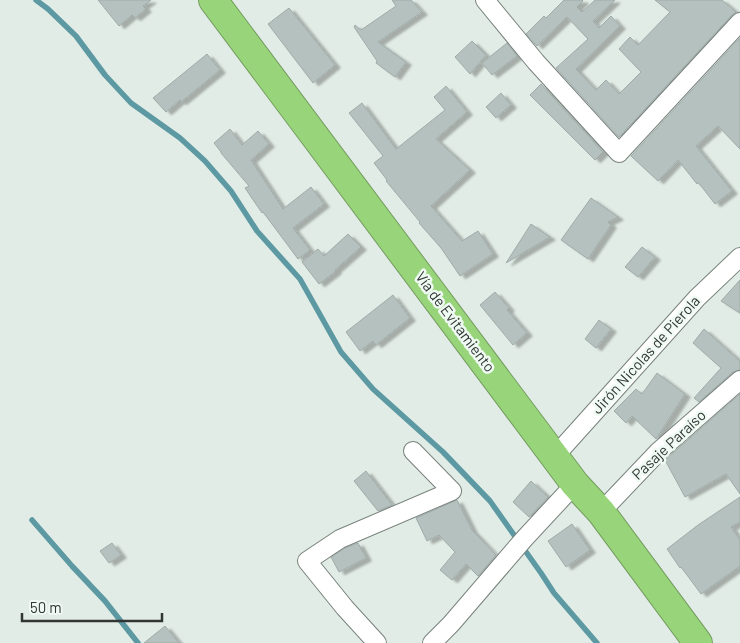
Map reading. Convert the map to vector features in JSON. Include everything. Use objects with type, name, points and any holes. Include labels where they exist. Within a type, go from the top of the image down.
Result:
[{"type":"highway","name":"Vía de Evitamiento","points":[[213,0],[575,484],[601,512],[698,643]]},
{"type":"street","points":[[485,0],[536,62],[619,153],[740,22]]},
{"type":"street","name":"Jirón Nicolas de Pierola","points":[[555,456],[697,298],[740,257]]},
{"type":"street","name":"Pasaje Paraíso","points":[[601,512],[659,451],[740,380]]},
{"type":"street","points":[[377,643],[306,561],[340,539],[452,491],[413,451]]},
{"type":"street","points":[[432,643],[575,484]]},
{"type":"building","points":[[98,0],[151,0],[143,6],[146,9],[135,18],[132,15],[119,26]]},
{"type":"building","points":[[392,0],[411,0],[422,12],[378,42],[406,62],[395,77],[376,63],[377,61],[354,27],[355,25],[361,30],[396,6]]},
{"type":"building","points":[[564,0],[582,0],[577,7],[582,12],[595,0],[615,0],[593,21],[599,28],[611,16],[620,26],[576,69],[596,90],[606,80],[619,94],[641,72],[619,49],[630,37],[638,45],[670,12],[655,0],[722,0],[736,12],[619,137],[556,68],[588,39],[567,17],[537,46],[526,34]]},
{"type":"building","points":[[289,8],[335,65],[313,83],[268,24]]},
{"type":"building","points":[[740,38],[740,149],[718,126],[696,146],[732,191],[715,204],[678,160],[658,181],[631,156]]},
{"type":"building","points":[[472,41],[486,55],[470,74],[455,57]]},
{"type":"building","points":[[507,43],[517,56],[492,75],[482,63]]},
{"type":"building","points":[[207,54],[220,70],[166,112],[153,98]]},
{"type":"building","points":[[541,84],[603,152],[595,160],[530,95]]},
{"type":"building","points":[[446,86],[467,112],[436,139],[470,170],[431,206],[462,241],[478,231],[493,254],[460,276],[441,248],[386,181],[374,163],[383,156],[349,113],[362,103],[396,149],[445,110],[434,97]]},
{"type":"building","points":[[501,93],[511,105],[496,118],[486,107]]},
{"type":"building","points":[[230,129],[242,145],[258,131],[269,144],[251,160],[283,209],[311,187],[324,204],[293,228],[310,250],[298,259],[245,188],[249,186],[214,143]]},
{"type":"building","points":[[591,198],[618,217],[608,222],[611,225],[588,259],[561,240]]},
{"type":"building","points":[[531,224],[550,237],[506,263]]},
{"type":"building","points":[[348,234],[361,247],[319,284],[302,262],[318,249],[324,256]]},
{"type":"building","points":[[642,247],[655,257],[638,277],[625,267]]},
{"type":"building","points":[[740,280],[740,313],[721,301]]},
{"type":"building","points":[[495,292],[509,308],[507,310],[527,333],[513,345],[480,305]]},
{"type":"building","points":[[393,295],[410,318],[376,345],[373,341],[360,351],[346,332]]},
{"type":"building","points":[[599,320],[611,329],[596,348],[585,339]]},
{"type":"building","points":[[704,329],[740,361],[740,370],[733,372],[699,402],[694,398],[721,368],[693,343]]},
{"type":"building","points":[[657,373],[685,394],[656,439],[632,416],[626,423],[614,411],[636,389],[642,394]]},
{"type":"building","points":[[740,394],[740,494],[726,474],[685,497],[665,460]]},
{"type":"building","points":[[366,471],[392,505],[378,511],[354,481]]},
{"type":"building","points":[[531,481],[548,497],[529,517],[513,502]]},
{"type":"building","points":[[740,497],[740,522],[731,527],[740,540],[740,566],[701,594],[667,549],[698,525]]},
{"type":"building","points":[[457,500],[472,530],[496,555],[478,576],[466,564],[452,580],[440,570],[455,552],[439,535],[427,541],[416,518]]},
{"type":"building","points":[[572,524],[590,550],[566,567],[548,541]]},
{"type":"building","points":[[112,543],[121,555],[109,563],[100,551]]},
{"type":"building","points":[[358,543],[366,558],[339,572],[331,557],[345,548]]},
{"type":"building","points":[[165,626],[179,643],[144,643]]},
{"type":"waterway","points":[[36,0],[76,36],[105,75],[131,103],[180,138],[205,161],[231,191],[257,231],[300,279],[341,352],[373,389],[443,452],[490,501],[554,593],[597,643]]},
{"type":"waterway","points":[[32,520],[105,601],[138,643]]}]
